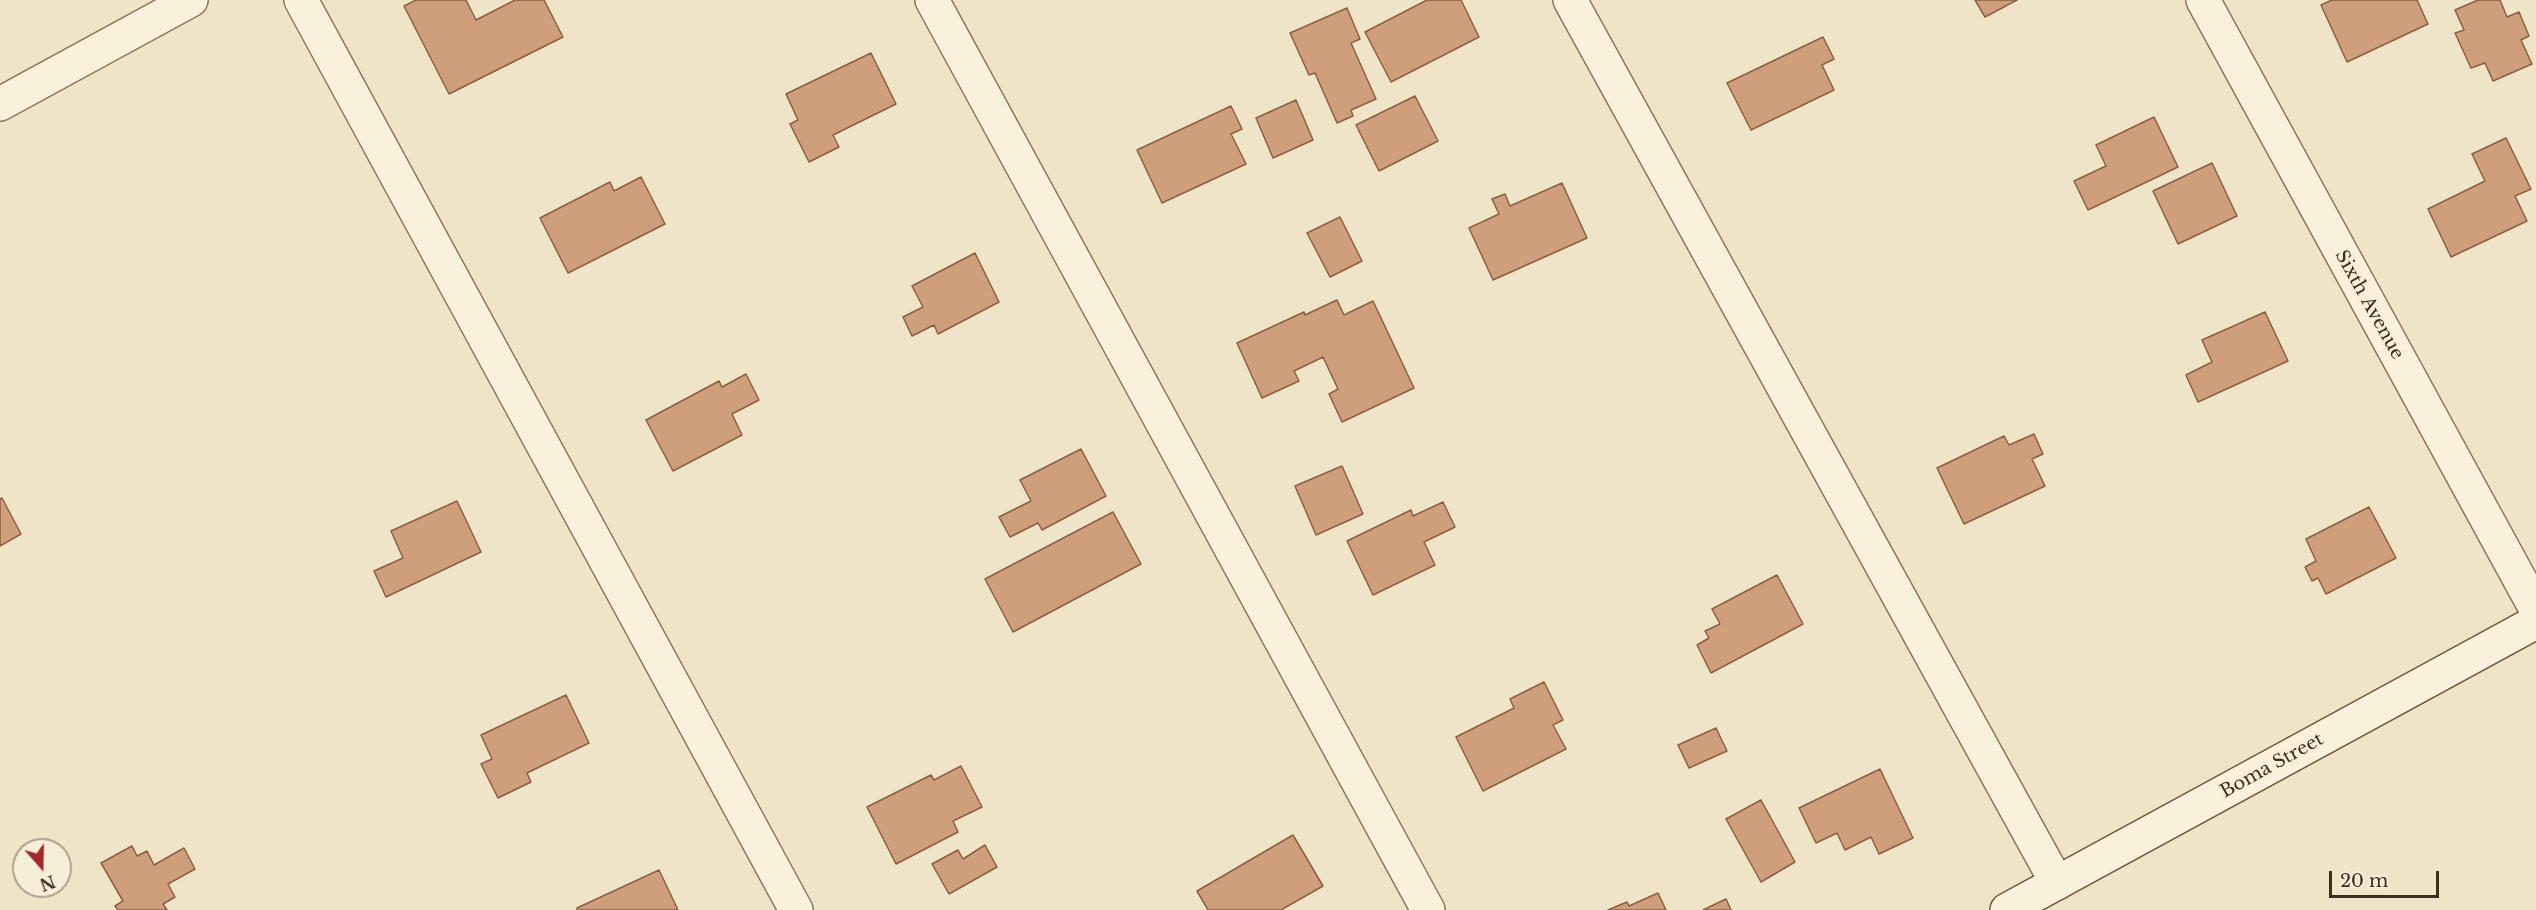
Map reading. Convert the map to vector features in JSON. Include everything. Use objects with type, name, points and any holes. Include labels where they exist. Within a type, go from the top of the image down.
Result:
[{"type":"street","points":[[0,104],[191,0]]},
{"type":"street","points":[[301,0],[796,910]]},
{"type":"street","points":[[932,0],[1428,910]]},
{"type":"street","points":[[1570,0],[2056,883]]},
{"type":"street","name":"Sixth Avenue","points":[[2203,0],[2536,609]]},
{"type":"street","name":"Boma Street","points":[[2007,910],[2536,622]]},
{"type":"building","points":[[416,0],[466,0],[476,20],[515,0],[544,0],[563,37],[449,94],[404,6]]},
{"type":"building","points":[[1427,0],[1461,0],[1479,37],[1391,82],[1365,32]]},
{"type":"building","points":[[1975,0],[2017,0],[1985,17]]},
{"type":"building","points":[[2332,0],[2417,0],[2428,24],[2347,62],[2321,5]]},
{"type":"building","points":[[2478,0],[2500,0],[2507,17],[2519,12],[2529,36],[2521,40],[2532,64],[2493,81],[2485,63],[2471,68],[2455,33],[2464,30],[2455,10]]},
{"type":"building","points":[[1347,8],[1360,39],[1351,43],[1376,99],[1351,110],[1353,116],[1337,123],[1315,73],[1309,75],[1290,33]]},
{"type":"building","points":[[1823,37],[1834,59],[1822,65],[1834,90],[1751,130],[1727,83]]},
{"type":"building","points":[[871,53],[896,104],[833,135],[839,147],[809,162],[790,124],[798,120],[786,94]]},
{"type":"building","points":[[1415,96],[1438,141],[1379,171],[1356,125]]},
{"type":"building","points":[[1296,100],[1313,140],[1273,158],[1256,118]]},
{"type":"building","points":[[1231,106],[1242,129],[1231,134],[1246,164],[1162,203],[1137,150]]},
{"type":"building","points":[[2154,117],[2178,167],[2088,210],[2074,181],[2106,166],[2096,145]]},
{"type":"building","points":[[2506,138],[2531,189],[2515,196],[2527,221],[2451,257],[2428,209],[2485,181],[2472,154]]},
{"type":"building","points":[[2212,163],[2237,216],[2178,244],[2153,191]]},
{"type":"building","points":[[641,177],[665,224],[568,273],[540,218],[610,182],[614,191]]},
{"type":"building","points":[[1562,183],[1587,238],[1493,280],[1469,228],[1499,214],[1492,199],[1505,194],[1510,206]]},
{"type":"building","points":[[1340,217],[1362,261],[1330,277],[1307,233]]},
{"type":"building","points":[[975,253],[999,302],[938,334],[934,325],[912,336],[903,317],[923,307],[912,286]]},
{"type":"building","points":[[1337,300],[1344,315],[1373,301],[1414,388],[1342,422],[1329,394],[1338,389],[1323,357],[1294,371],[1299,381],[1262,398],[1237,343],[1304,312],[1305,315]]},
{"type":"building","points":[[2265,312],[2288,361],[2198,402],[2186,375],[2212,362],[2202,340]]},
{"type":"building","points":[[746,374],[759,400],[732,414],[742,435],[673,471],[646,420],[719,381],[722,387]]},
{"type":"building","points":[[2034,434],[2043,454],[2032,459],[2045,486],[1964,524],[1937,468],[2004,436],[2009,445]]},
{"type":"building","points":[[1081,449],[1106,496],[1042,530],[1038,523],[1010,537],[999,517],[1031,501],[1020,480]]},
{"type":"building","points":[[1342,466],[1363,514],[1316,535],[1295,486]]},
{"type":"building","points":[[2,498],[21,534],[0,546],[0,499]]},
{"type":"building","points":[[457,501],[481,552],[386,597],[374,571],[403,558],[391,531]]},
{"type":"building","points":[[1443,502],[1455,527],[1424,542],[1435,565],[1373,595],[1347,541],[1411,510],[1413,516]]},
{"type":"building","points":[[2369,507],[2396,558],[2326,594],[2318,578],[2312,581],[2305,567],[2316,561],[2306,539]]},
{"type":"building","points":[[1113,512],[1141,564],[1013,632],[985,579]]},
{"type":"building","points":[[1777,575],[1803,624],[1711,673],[1697,645],[1709,638],[1705,631],[1720,624],[1712,609]]},
{"type":"building","points":[[1544,682],[1563,720],[1553,725],[1566,749],[1483,791],[1456,737],[1514,708],[1510,699]]},
{"type":"building","points":[[566,695],[589,743],[527,773],[531,782],[498,798],[481,764],[492,759],[481,735]]},
{"type":"building","points":[[1716,728],[1727,751],[1689,768],[1678,745]]},
{"type":"building","points":[[961,766],[982,807],[953,821],[958,832],[896,864],[867,807],[931,775],[934,780]]},
{"type":"building","points":[[1880,769],[1913,838],[1879,854],[1871,837],[1845,850],[1837,833],[1816,843],[1799,808]]},
{"type":"building","points":[[1761,800],[1795,862],[1761,882],[1726,819]]},
{"type":"building","points":[[1293,835],[1323,886],[1281,910],[1208,910],[1197,891]]},
{"type":"building","points":[[985,845],[997,867],[949,894],[932,864],[958,850],[963,859]]},
{"type":"building","points":[[132,846],[137,856],[147,851],[154,865],[184,848],[195,869],[168,884],[175,897],[163,904],[167,910],[118,910],[115,906],[123,901],[101,863]]},
{"type":"building","points":[[659,870],[678,910],[577,910],[577,908]]},
{"type":"building","points":[[1658,893],[1666,910],[1608,910],[1627,902],[1629,906]]},
{"type":"building","points":[[1726,899],[1731,910],[1703,910]]}]
